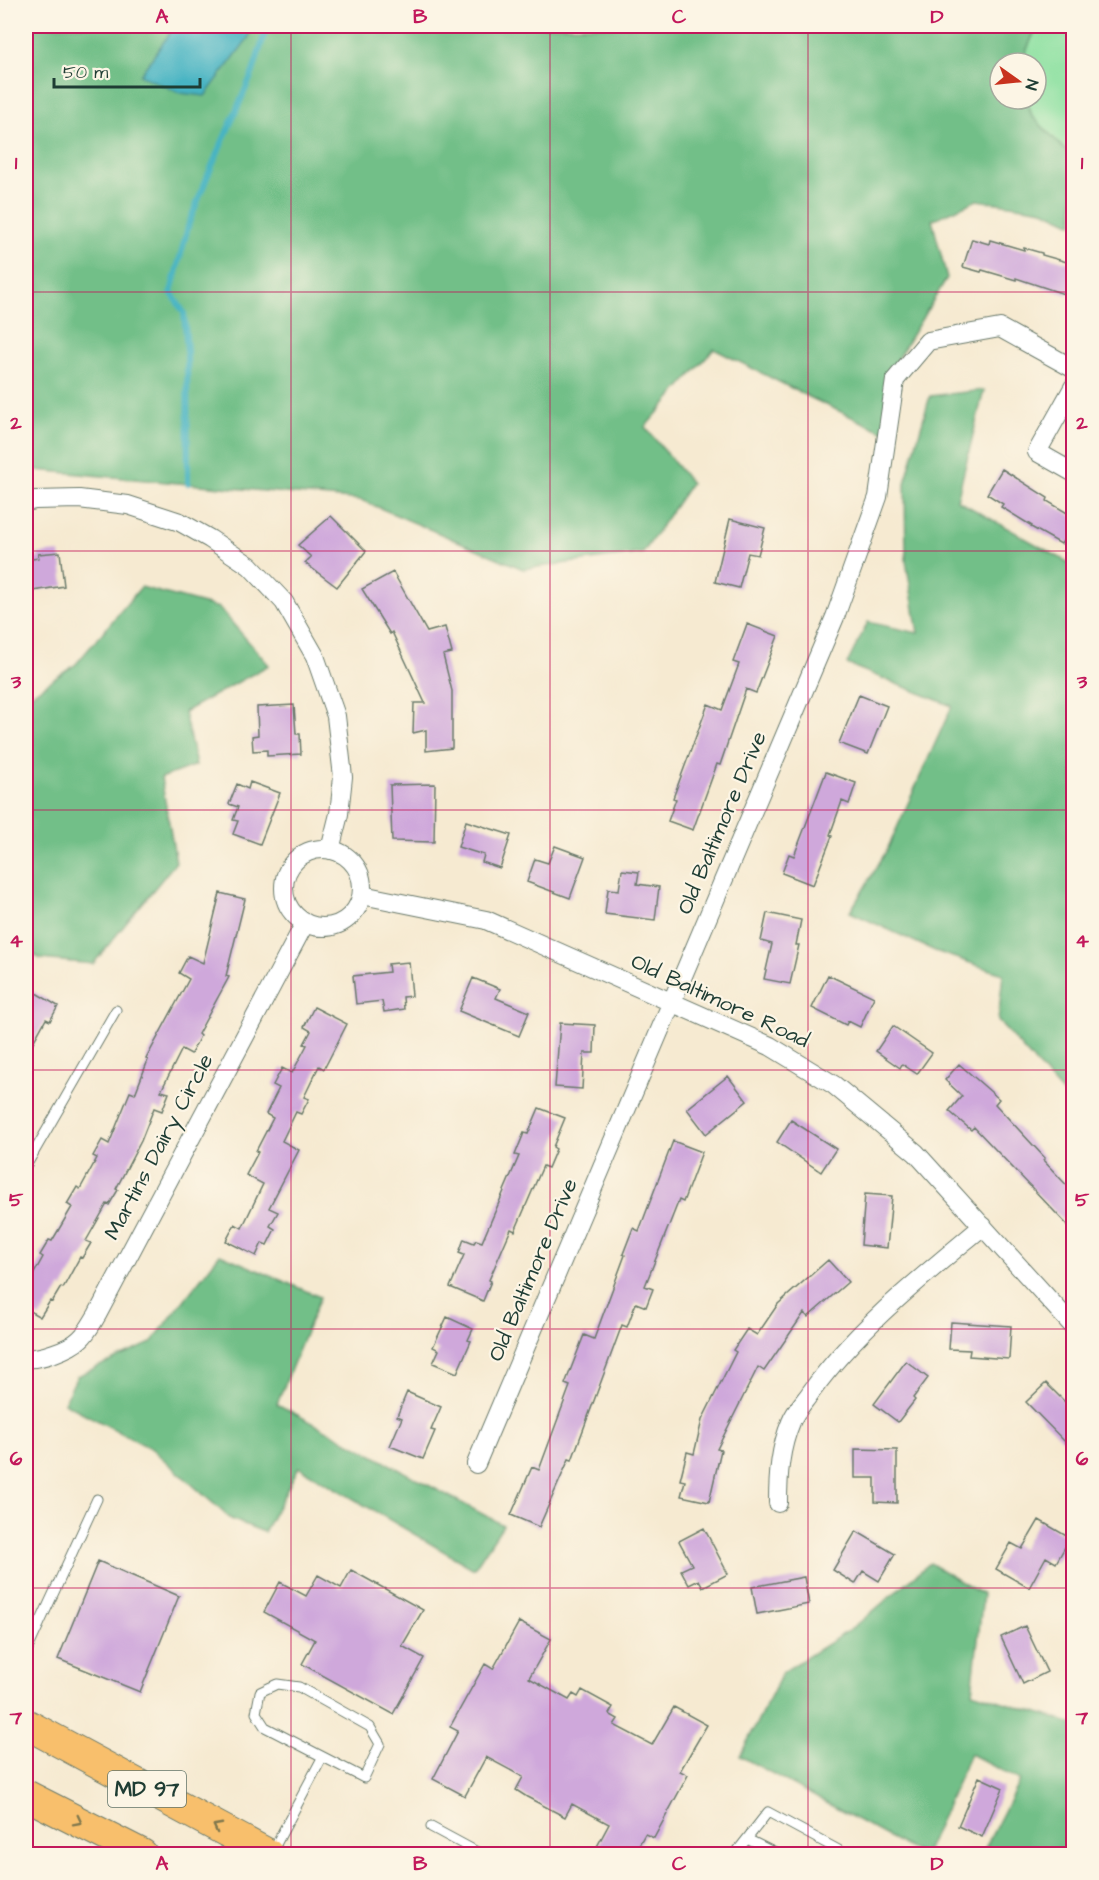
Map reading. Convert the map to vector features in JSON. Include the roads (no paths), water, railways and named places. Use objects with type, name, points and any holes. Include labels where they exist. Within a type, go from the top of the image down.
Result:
[{"type":"main road","name":"MD 97","points":[[26,1724],[270,1854]]},
{"type":"main road","name":"MD 97","points":[[26,1795],[142,1854]]},
{"type":"street","name":"Old Baltimore Drive","points":[[476,1464],[835,617],[878,497],[895,380],[928,341],[1000,328],[1074,369]]},
{"type":"street","points":[[1074,386],[1037,452],[1074,473]]},
{"type":"street","points":[[26,502],[79,499],[128,505],[180,522],[250,566],[284,602],[315,656],[336,716],[343,777],[339,814],[330,850]]},
{"type":"street","points":[[314,850],[330,850],[344,855],[356,867],[362,882],[362,895],[355,912],[340,924],[322,928],[305,923],[293,914],[286,902],[284,886],[288,870],[299,857],[314,850]]},
{"type":"street","name":"Old Baltimore Road","points":[[362,895],[486,920],[770,1046],[834,1085],[916,1153],[1074,1327]]},
{"type":"street","name":"Martins Dairy Circle","points":[[26,1358],[31,1359],[61,1350],[81,1339],[97,1315],[305,923]]},
{"type":"street","points":[[778,1503],[778,1470],[792,1419],[836,1358],[894,1302],[983,1226]]},
{"type":"lane","points":[[26,1166],[116,1010]]},
{"type":"lane","points":[[26,1653],[97,1499]]},
{"type":"lane","points":[[278,1684],[299,1687],[370,1726],[380,1744],[363,1778],[322,1758],[265,1727],[256,1713],[260,1692],[278,1684]]},
{"type":"lane","points":[[270,1854],[322,1758]]},
{"type":"lane","points":[[735,1854],[768,1812],[846,1854]]},
{"type":"lane","points":[[431,1827],[481,1854]]},
{"type":"lane","points":[[747,1839],[777,1854]]},
{"type":"water","points":[[175,26],[249,26],[249,37],[205,96],[180,93],[140,75]]},
{"type":"waterway","points":[[188,483],[187,351],[184,313],[171,292],[189,223],[253,72],[267,26]]}]
